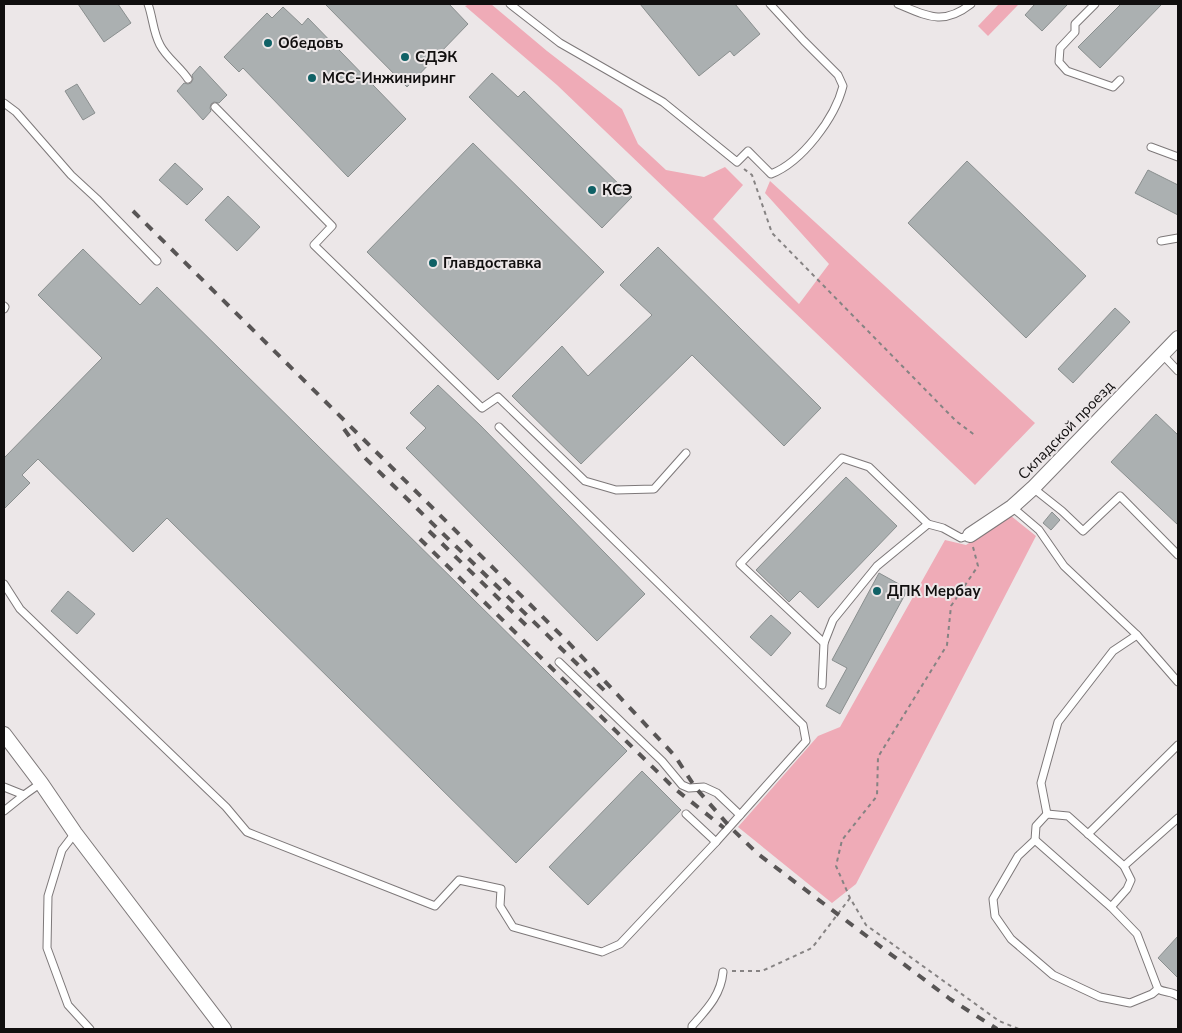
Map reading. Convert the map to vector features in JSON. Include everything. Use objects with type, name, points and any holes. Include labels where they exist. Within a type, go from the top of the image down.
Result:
[{"type":"street","name":"Складской проезд","points":[[970,535],[1012,507],[1033,488],[1178,338]]},
{"type":"street","points":[[4,734],[41,783],[75,833],[224,1029]]},
{"type":"lane","points":[[148,4],[152,14],[154,30],[161,48],[181,68],[188,79]]},
{"type":"lane","points":[[514,5],[560,43],[663,102],[737,162],[748,151],[771,174],[784,169],[809,147],[840,101],[843,86],[838,75],[770,4]]},
{"type":"lane","points":[[898,4],[929,17],[941,18],[963,10],[971,4]]},
{"type":"lane","points":[[1095,4],[1075,24],[1075,32],[1060,48],[1059,62],[1067,71],[1113,87],[1120,80]]},
{"type":"lane","points":[[4,103],[16,112],[71,175],[157,261]]},
{"type":"lane","points":[[215,107],[332,226],[314,245],[482,408],[498,398],[585,481],[616,490],[654,489],[686,453]]},
{"type":"lane","points":[[1151,147],[1178,157]]},
{"type":"lane","points":[[1161,241],[1178,238]]},
{"type":"lane","points":[[1162,354],[1178,371]]},
{"type":"lane","points":[[4,584],[20,609],[226,807],[247,832],[435,906],[459,880],[501,890],[500,906],[513,927],[602,952],[620,944],[716,842],[806,741],[803,725],[499,427]]},
{"type":"lane","points":[[824,643],[740,564],[842,458],[869,467],[928,524],[942,528],[960,538],[970,535]]},
{"type":"lane","points":[[1033,488],[1062,511],[1082,531],[1120,496],[1178,555]]},
{"type":"lane","points":[[1012,507],[1039,530],[1064,566],[1137,635],[1178,682]]},
{"type":"lane","points":[[822,685],[824,643],[833,620],[877,566],[928,524]]},
{"type":"lane","points":[[1047,814],[1041,784],[1058,722],[1113,651],[1137,635]]},
{"type":"lane","points":[[558,662],[662,761],[682,785],[689,788],[704,787],[717,793],[740,815]]},
{"type":"lane","points":[[1088,834],[1178,745]]},
{"type":"lane","points":[[4,811],[41,783]]},
{"type":"lane","points":[[4,787],[24,795]]},
{"type":"lane","points":[[686,814],[716,842]]},
{"type":"lane","points":[[1047,814],[1068,816],[1124,866],[1131,880],[1127,889],[1111,907]]},
{"type":"lane","points":[[1047,814],[1036,826],[1034,840],[1018,856],[993,899],[995,916],[1011,938],[1053,975],[1100,997],[1130,1002],[1152,994],[1158,989]]},
{"type":"lane","points":[[1124,866],[1178,818]]},
{"type":"lane","points":[[75,833],[62,850],[48,896],[47,948],[68,1005],[90,1029]]},
{"type":"lane","points":[[1034,840],[1111,907],[1137,934],[1158,989],[1164,992],[1174,992],[1178,996]]},
{"type":"lane","points":[[692,1029],[692,1026],[710,1007],[722,985],[723,972]]},
{"type":"path","points":[[737,162],[752,175],[772,233],[956,421],[976,436]]},
{"type":"path","points":[[970,535],[978,566],[951,606],[947,645],[878,757],[878,796],[842,840],[836,866],[850,898],[866,925],[999,1021],[1018,1029]]},
{"type":"path","points":[[723,972],[762,971],[812,948],[850,898]]},
{"type":"shaded area","points":[[470,4],[491,4],[547,51],[622,109],[638,144],[666,170],[704,177],[725,167],[743,185],[713,219],[799,304],[829,264],[765,193],[770,181],[1035,423],[975,485],[557,85],[465,6]]},
{"type":"shaded area","points":[[999,4],[1019,4],[988,36],[978,26]]},
{"type":"shaded area","points":[[1011,516],[1036,536],[856,884],[832,903],[738,827],[818,736],[840,727],[945,540],[966,545]]},
{"type":"building","points":[[78,4],[118,4],[131,23],[104,42]]},
{"type":"building","points":[[325,4],[449,4],[468,24],[407,87]]},
{"type":"building","points":[[640,4],[735,4],[760,34],[734,56],[730,51],[699,76]]},
{"type":"building","points":[[1035,4],[1068,4],[1042,31],[1025,15]]},
{"type":"building","points":[[1121,4],[1162,4],[1100,68],[1078,47]]},
{"type":"building","points":[[283,7],[302,25],[308,18],[406,119],[348,177],[243,68],[239,72],[224,57],[267,13],[272,18]]},
{"type":"building","points":[[200,66],[227,95],[219,103],[214,102],[211,104],[211,111],[203,120],[177,91],[184,83],[191,83],[192,75]]},
{"type":"building","points":[[492,73],[518,97],[524,91],[632,197],[602,228],[469,97]]},
{"type":"building","points":[[77,84],[95,113],[83,120],[65,91]]},
{"type":"building","points":[[473,143],[604,272],[498,380],[367,252]]},
{"type":"building","points":[[967,161],[1086,276],[1026,338],[908,223]]},
{"type":"building","points":[[175,163],[203,189],[187,205],[159,180]]},
{"type":"building","points":[[1148,170],[1178,185],[1178,215],[1135,193]]},
{"type":"building","points":[[228,196],[260,227],[237,251],[205,220]]},
{"type":"building","points":[[658,247],[821,408],[784,446],[692,355],[581,464],[512,396],[562,346],[588,376],[652,315],[620,285]]},
{"type":"building","points":[[83,249],[140,305],[157,287],[627,751],[516,863],[167,518],[133,552],[38,459],[22,475],[30,483],[4,509],[4,458],[102,358],[38,295]]},
{"type":"building","points":[[1115,308],[1130,322],[1073,383],[1058,369]]},
{"type":"building","points":[[438,385],[481,426],[645,594],[597,641],[406,448],[426,428],[410,413]]},
{"type":"building","points":[[1156,414],[1178,435],[1178,525],[1111,462]]},
{"type":"building","points":[[846,477],[897,526],[818,608],[800,591],[789,602],[756,570]]},
{"type":"building","points":[[1052,512],[1060,520],[1051,530],[1043,523]]},
{"type":"building","points":[[879,573],[908,589],[840,714],[826,706],[847,668],[832,660]]},
{"type":"building","points":[[68,591],[95,614],[77,634],[51,611]]},
{"type":"building","points":[[771,615],[791,633],[771,656],[750,637]]},
{"type":"building","points":[[642,771],[681,810],[588,905],[549,867]]},
{"type":"building","points":[[1178,936],[1178,978],[1158,958]]},
{"type":"railway","points":[[133,211],[568,642],[675,756],[695,787],[730,827],[758,854],[950,999],[997,1029]]},
{"type":"railway","points":[[344,429],[365,458],[606,692]]},
{"type":"railway","points":[[429,531],[530,629]]},
{"type":"railway","points":[[420,539],[674,788],[724,828]]},
{"type":"place","name":"Обедовъ","points":[[268,43]]},
{"type":"place","name":"СДЭК","points":[[405,57]]},
{"type":"place","name":"МСС-Инжиниринг","points":[[312,78]]},
{"type":"place","name":"КСЭ","points":[[592,190]]},
{"type":"place","name":"Главдоставка","points":[[433,263]]},
{"type":"place","name":"ДПК Мербау","points":[[877,591]]}]
